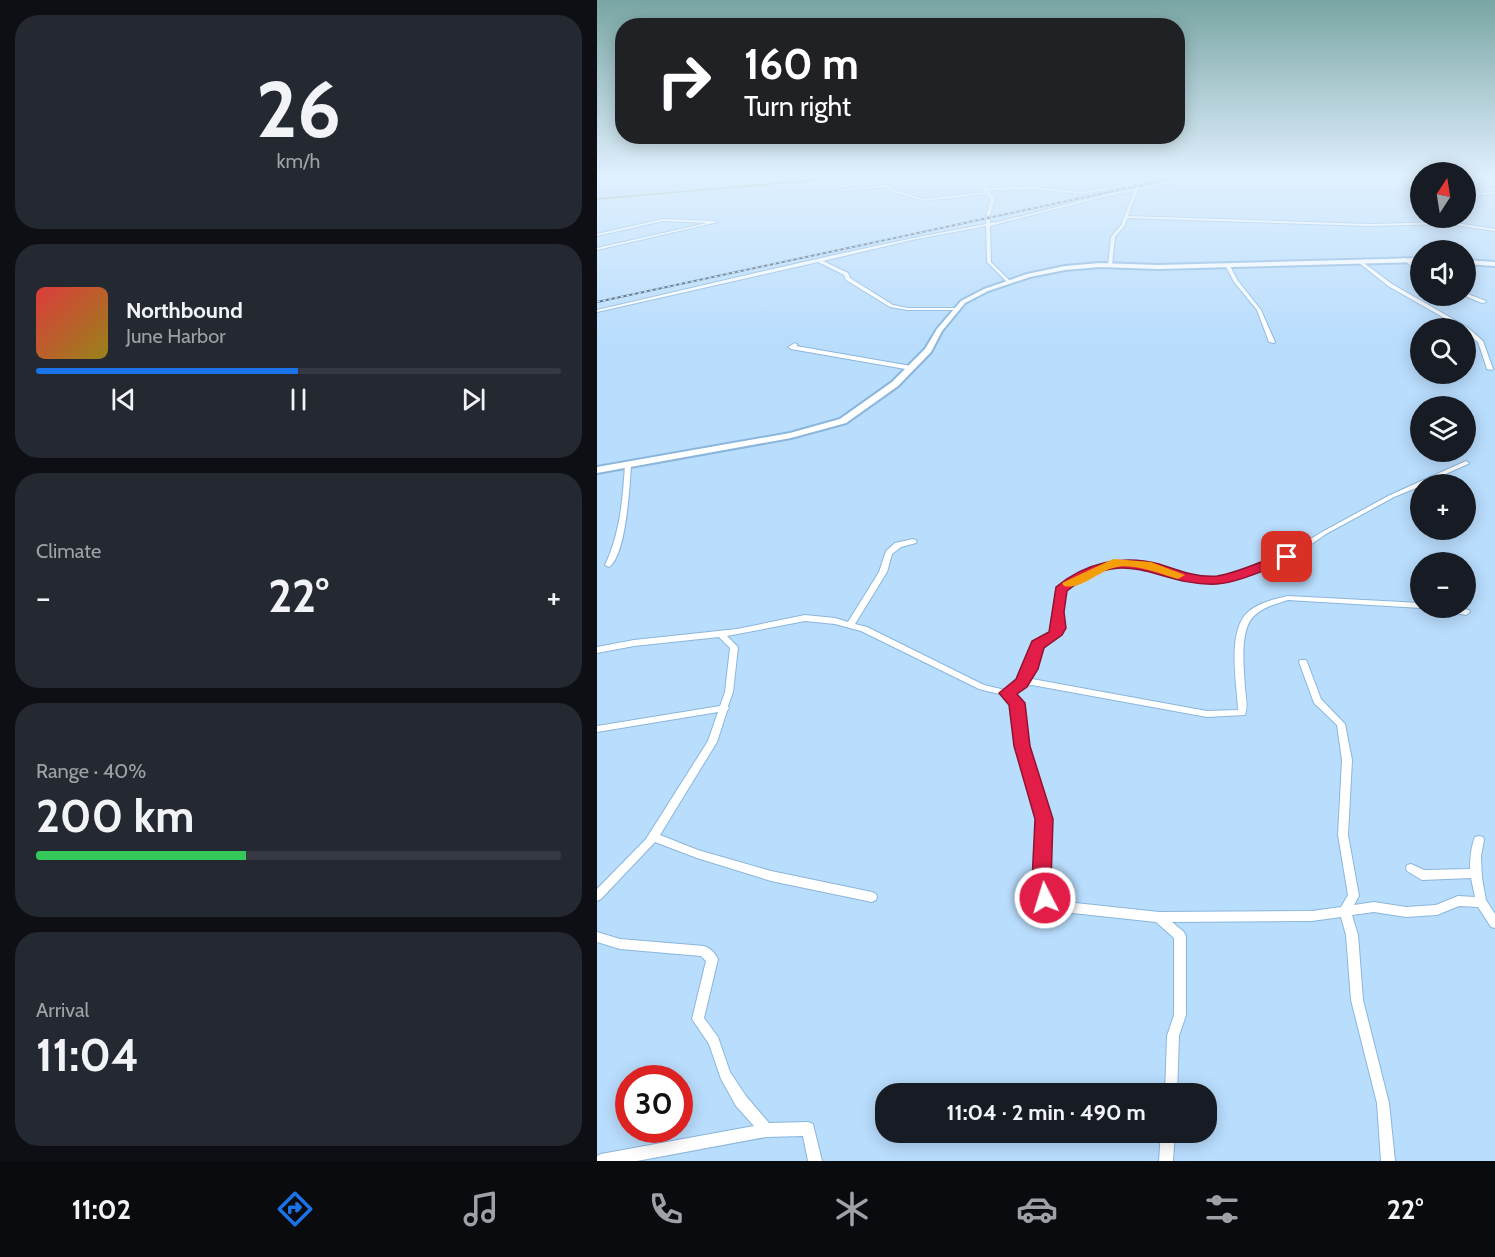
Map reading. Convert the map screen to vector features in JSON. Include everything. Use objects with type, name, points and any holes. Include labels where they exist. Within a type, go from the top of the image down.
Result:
[{"type":"street","points":[[597,235],[618,230]]},
{"type":"street","points":[[597,249],[680,230]]},
{"type":"street","points":[[597,311],[945,230]]},
{"type":"street","points":[[988,230],[989,262],[1008,282]]},
{"type":"street","points":[[1110,265],[1113,237],[1117,230]]},
{"type":"street","points":[[1404,259],[1410,264]]},
{"type":"street","points":[[597,470],[831,425],[854,415],[879,398],[911,368],[958,309],[977,294],[1008,282],[1065,268],[1110,265],[1158,267],[1410,259]]},
{"type":"street","points":[[819,260],[846,274],[848,279],[892,306],[908,309],[958,309]]},
{"type":"street","points":[[1359,261],[1361,266],[1390,285],[1446,318]]},
{"type":"street","points":[[1476,263],[1495,264]]},
{"type":"street","points":[[1227,265],[1236,281],[1259,310],[1272,342]]},
{"type":"street","points":[[1476,299],[1484,302]]},
{"type":"street","points":[[1476,338],[1480,341],[1490,369]]},
{"type":"street","points":[[795,345],[791,347],[911,368]]},
{"type":"street","points":[[1007,693],[1021,683],[1030,669],[1038,645],[1055,635],[1058,628],[1057,612],[1061,590],[1072,581],[1113,563],[1151,566],[1187,578],[1218,580],[1287,557],[1324,533],[1392,496],[1466,463]]},
{"type":"street","points":[[609,565],[614,556],[626,499],[628,464]]},
{"type":"street","points":[[850,625],[883,572],[889,553],[898,545],[913,541]]},
{"type":"street","points":[[1021,683],[1050,684],[1207,714],[1242,713],[1241,646],[1243,627],[1249,615],[1272,603],[1288,598],[1410,605]]},
{"type":"street","points":[[597,650],[634,643],[721,634],[805,618],[864,629],[982,687],[1007,693],[1017,703],[1022,746],[1044,819],[1042,882],[1045,898],[1054,906],[1159,917],[1312,916],[1374,907],[1406,912],[1437,910],[1458,901],[1481,902]]},
{"type":"street","points":[[597,896],[653,837],[712,742],[725,708],[734,646],[721,634]]},
{"type":"street","points":[[1303,662],[1317,701],[1341,724],[1347,760],[1343,835],[1354,896],[1345,910],[1351,935],[1357,1000],[1383,1103],[1388,1161]]},
{"type":"street","points":[[597,729],[725,708]]},
{"type":"street","points":[[653,837],[697,854],[771,876],[873,897]]},
{"type":"street","points":[[1479,840],[1474,856],[1474,873],[1481,902],[1495,923]]},
{"type":"street","points":[[1411,868],[1422,875],[1474,873]]},
{"type":"street","points":[[1159,917],[1180,936],[1180,1015],[1173,1036],[1171,1083]]},
{"type":"street","points":[[597,937],[620,944],[704,951],[712,959],[698,1019],[714,1041],[725,1075],[741,1101],[766,1130]]},
{"type":"street","points":[[601,1161],[766,1130],[808,1129],[815,1161]]},
{"type":"street","points":[[1166,1161],[1167,1143]]},
{"type":"railway","points":[[597,302],[931,230]]},
{"type":"slow traffic","points":[[1069,583],[1113,563],[1151,566],[1178,575]]},
{"type":"route","points":[[1045,898],[1042,882],[1044,819],[1022,746],[1017,703],[1007,693],[1021,683],[1030,669],[1038,645],[1055,635],[1058,628],[1057,612],[1061,590],[1072,581],[1113,563],[1151,566],[1187,578],[1218,580],[1287,557]]}]
